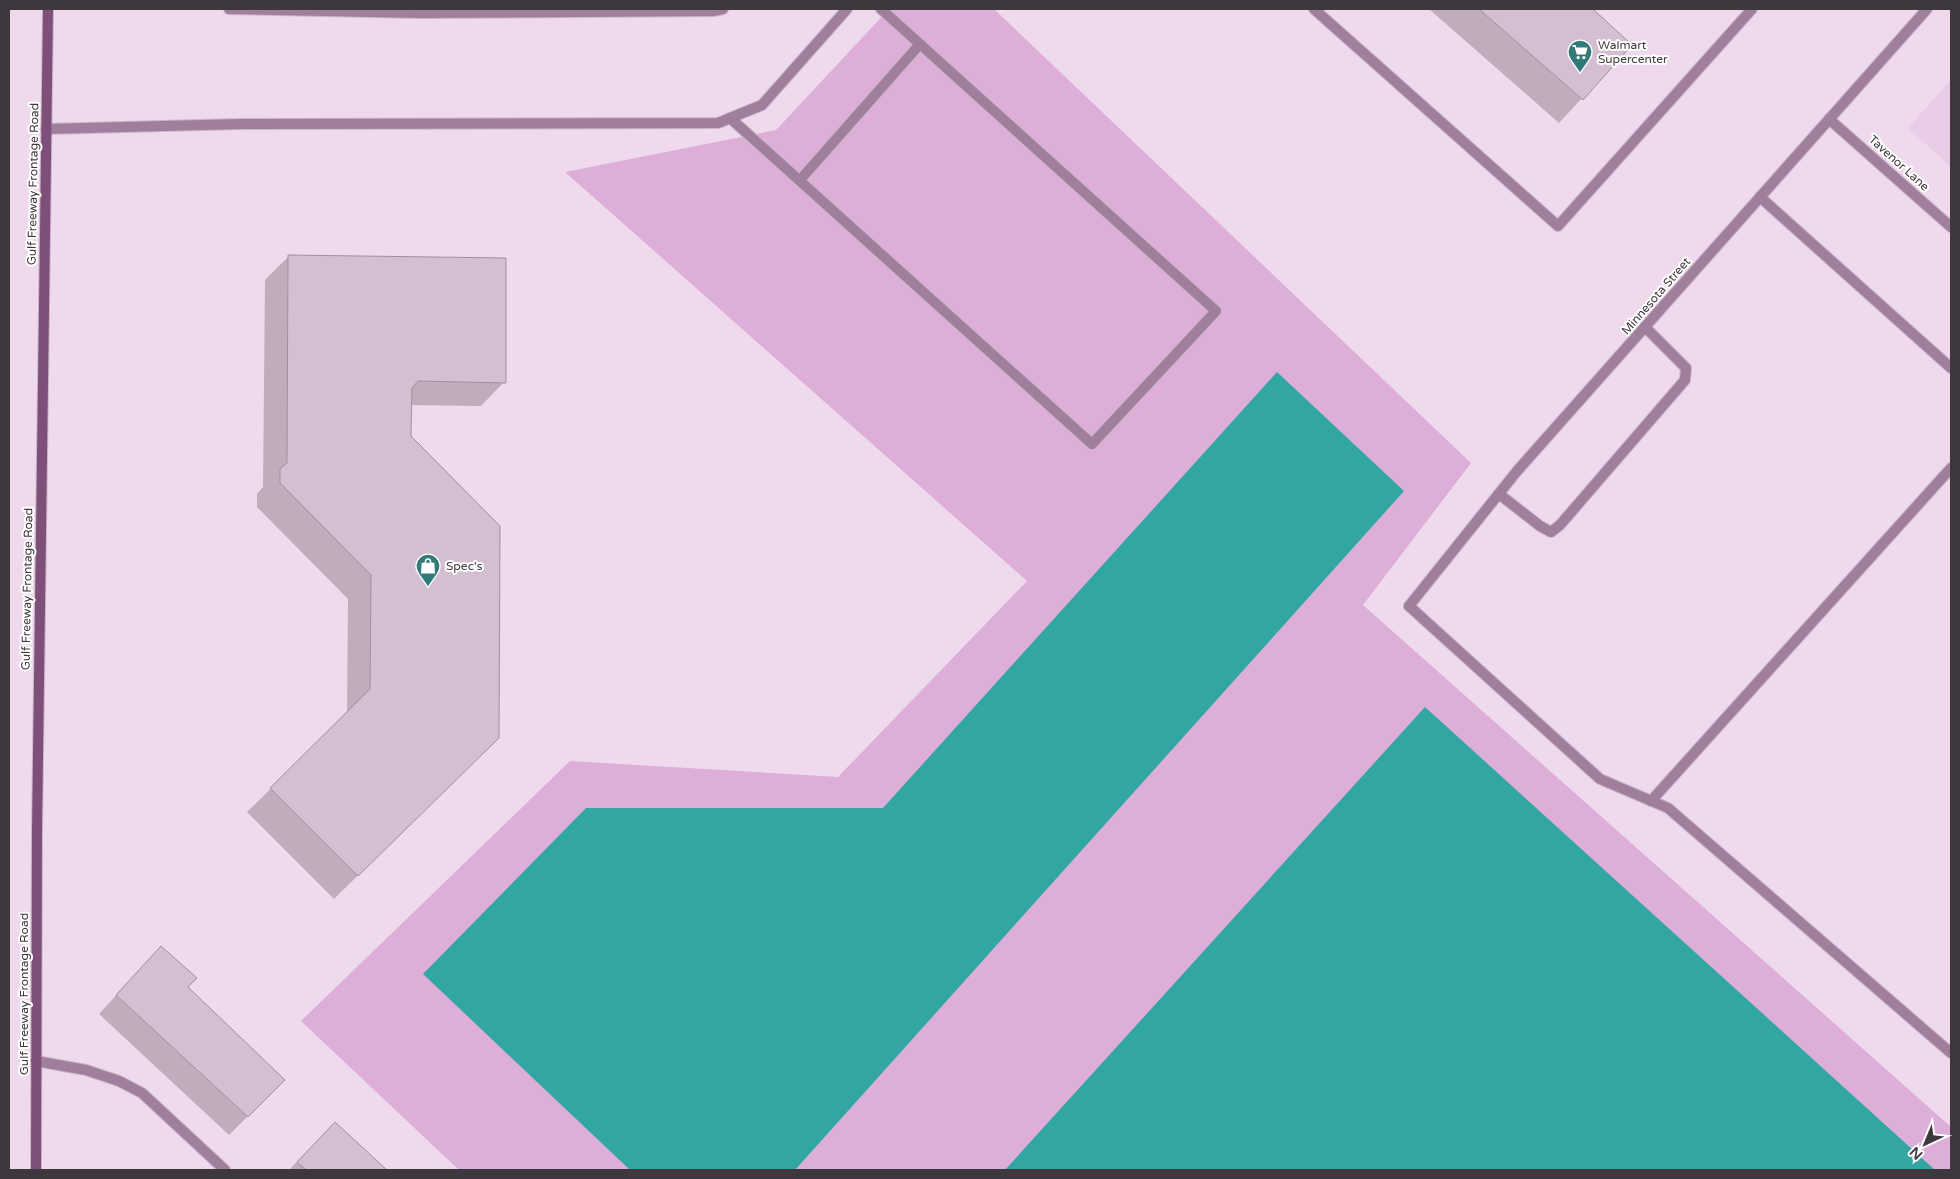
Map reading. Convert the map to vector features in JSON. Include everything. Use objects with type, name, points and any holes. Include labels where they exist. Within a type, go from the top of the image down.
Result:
[{"type":"main road","name":"Gulf Freeway Frontage Road","points":[[36,1170],[37,802],[48,9]]},
{"type":"street","points":[[229,9],[419,11],[713,11],[723,9]]},
{"type":"street","points":[[46,130],[241,124],[718,122],[762,105],[847,9]]},
{"type":"street","points":[[730,118],[1092,444],[1216,311],[881,9]]},
{"type":"street","points":[[1314,9],[1558,226],[1752,9]]},
{"type":"street","name":"Minnesota Street","points":[[1651,801],[1600,779],[1409,606],[1499,494],[1927,9]]},
{"type":"street","points":[[800,180],[920,44]]},
{"type":"street","name":"Tavenor Lane","points":[[1829,119],[1951,227]]},
{"type":"street","points":[[1760,197],[1951,368]]},
{"type":"street","points":[[1499,494],[1540,526],[1551,532],[1560,525],[1685,380],[1686,368],[1645,327]]},
{"type":"street","points":[[1951,468],[1651,801],[1668,808],[1951,1053]]},
{"type":"street","points":[[36,1061],[86,1070],[119,1081],[142,1093],[225,1170]]},
{"type":"shaded area","points":[[889,9],[994,9],[1471,463],[1363,605],[1951,1127],[1951,1170],[459,1170],[301,1021],[570,761],[838,777],[1027,581],[565,172],[776,130]]},
{"type":"shaded area","points":[[1951,80],[1951,167],[1908,128]]},
{"type":"shaded area","points":[[1277,372],[1404,491],[795,1170],[630,1170],[423,974],[586,808],[883,808]]},
{"type":"shaded area","points":[[1425,707],[1935,1170],[1005,1170]]},
{"type":"building","name":"Walmart Supercenter","points":[[1479,9],[1596,9],[1594,10],[1632,45],[1583,100]]},
{"type":"building","points":[[288,255],[506,258],[506,383],[418,381],[412,388],[411,436],[500,526],[499,738],[358,876],[270,788],[370,689],[371,575],[280,483],[280,469],[287,463]]},
{"type":"building","points":[[161,946],[197,978],[188,987],[285,1080],[248,1117],[116,995]]},
{"type":"building","points":[[335,1122],[387,1170],[306,1170],[297,1162]]},
{"type":"place","name":"Walmart Supercenter","points":[[1580,73]]},
{"type":"place","name":"Spec's","points":[[428,587]]}]
